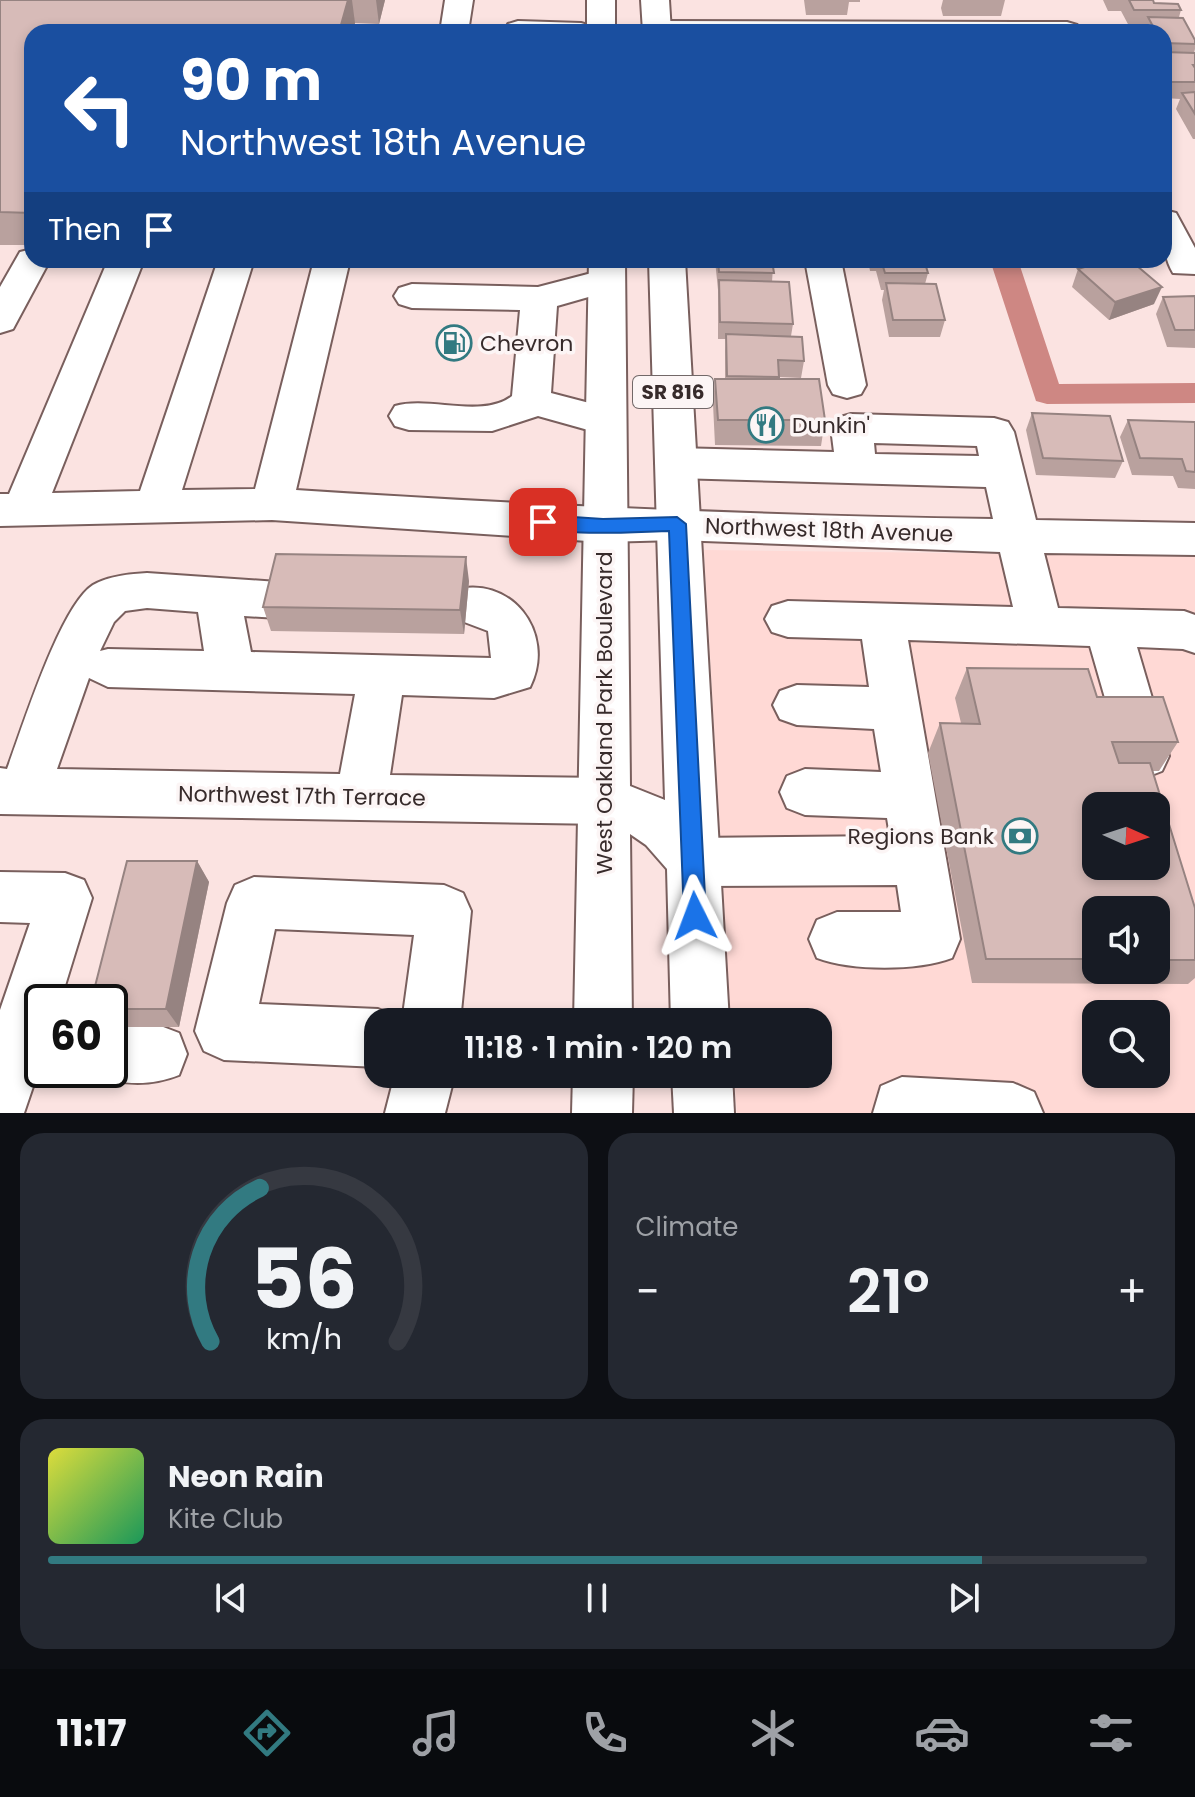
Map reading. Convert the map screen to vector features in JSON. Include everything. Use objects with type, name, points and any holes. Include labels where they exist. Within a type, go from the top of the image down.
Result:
[{"type":"street","points":[[455,24],[459,0]]},
{"type":"street","points":[[519,24],[522,0]]},
{"type":"street","points":[[601,0],[601,24]]},
{"type":"street","points":[[655,0],[657,24]]},
{"type":"street","points":[[695,0],[697,9],[729,17],[779,10],[782,0]]},
{"type":"street","points":[[1043,0],[1062,24]]},
{"type":"street","points":[[1172,236],[1186,265]]},
{"type":"street","points":[[0,254],[24,256]]},
{"type":"street","points":[[0,321],[26,268]]},
{"type":"street","points":[[12,510],[122,268]]},
{"type":"street","points":[[156,507],[233,268]]},
{"type":"street","points":[[272,504],[330,268]]},
{"type":"street","name":"SR 816","points":[[667,268],[699,1008]]},
{"type":"street","points":[[825,268],[847,385]]},
{"type":"street","points":[[412,296],[539,299],[607,270]]},
{"type":"street","name":"West Oakland Park Boulevard","points":[[603,1008],[603,526],[607,270]]},
{"type":"street","points":[[409,416],[507,417],[524,410],[531,401],[539,299]]},
{"type":"street","points":[[531,401],[606,421]]},
{"type":"street","points":[[676,463],[1003,472],[1040,626]]},
{"type":"street","name":"Northwest 18th Avenue","points":[[12,510],[272,504],[603,526],[677,524],[1017,538],[1195,539]]},
{"type":"street","points":[[12,792],[88,622],[101,604],[126,592],[278,600]]},
{"type":"street","points":[[218,596],[231,669]]},
{"type":"street","points":[[108,668],[494,678],[513,673],[518,636],[512,626],[493,610],[467,604]]},
{"type":"street","points":[[788,619],[1108,628],[1195,634]]},
{"type":"street","points":[[837,939],[932,939],[882,621]]},
{"type":"street","points":[[1108,628],[1154,792]]},
{"type":"street","points":[[361,797],[382,674]]},
{"type":"street","points":[[797,705],[895,709]]},
{"type":"street","name":"Northwest 17th Terrace","points":[[12,792],[605,801],[642,813],[667,827],[693,862]]},
{"type":"street","points":[[805,792],[908,796]]},
{"type":"street","points":[[693,862],[918,860]]},
{"type":"street","points":[[0,897],[65,898],[20,1066]]},
{"type":"street","points":[[364,1037],[224,1031],[254,903],[444,911],[433,1008]]},
{"type":"street","points":[[415,1113],[421,1088]]},
{"type":"street","points":[[602,1113],[603,1088]]},
{"type":"street","points":[[703,1088],[704,1113]]},
{"type":"street","points":[[903,1113],[902,1107],[1013,1113]]},
{"type":"shaded area","points":[[704,550],[1195,556],[1195,1113],[737,1113],[735,1088],[832,1088],[832,1008],[730,1008]]},
{"type":"building","points":[[0,0],[348,0],[341,24],[24,24],[24,213],[0,212]]},
{"type":"building","points":[[1129,0],[1178,4],[1181,10],[1134,10]]},
{"type":"building","points":[[1148,17],[1183,18],[1195,44],[1172,43],[1172,24],[1152,24]]},
{"type":"building","points":[[1172,52],[1195,53],[1195,82],[1172,82]]},
{"type":"building","points":[[1195,92],[1195,114],[1182,93]]},
{"type":"building","points":[[719,268],[773,268],[774,273],[719,272]]},
{"type":"building","points":[[883,268],[926,268],[928,273],[885,273]]},
{"type":"building","points":[[1139,268],[1162,287],[1115,302],[1078,269]]},
{"type":"building","points":[[719,280],[789,282],[793,324],[720,322]]},
{"type":"building","points":[[886,283],[936,284],[945,320],[893,320]]},
{"type":"building","points":[[1195,296],[1195,330],[1175,330],[1163,297]]},
{"type":"building","points":[[726,334],[802,337],[804,361],[778,360],[779,377],[727,376]]},
{"type":"building","points":[[715,379],[819,379],[825,420],[718,420]]},
{"type":"building","points":[[1032,413],[1110,416],[1123,461],[1043,458]]},
{"type":"building","points":[[1128,420],[1195,422],[1195,472],[1186,471],[1182,459],[1140,458]]},
{"type":"building","points":[[276,554],[466,557],[460,610],[263,607]]},
{"type":"building","name":"Regions Bank","points":[[967,668],[1088,669],[1097,697],[1163,697],[1178,742],[1112,742],[1119,763],[1150,763],[1159,792],[1082,792],[1082,880],[1170,880],[1170,827],[1195,908],[1195,960],[1170,960],[1170,896],[1082,896],[1082,959],[986,959],[940,723],[980,724]]},
{"type":"building","points":[[127,861],[197,861],[166,1009],[128,1009],[128,984],[96,984]]},
{"type":"waterway","points":[[1007,268],[1047,394],[1195,393]]},
{"type":"place","name":"Chevron","points":[[454,343]]},
{"type":"place","name":"Dunkin'","points":[[766,425]]},
{"type":"place","name":"Regions Bank","points":[[1020,836]]},
{"type":"route","points":[[543,522],[603,526],[677,524],[695,916]]}]
